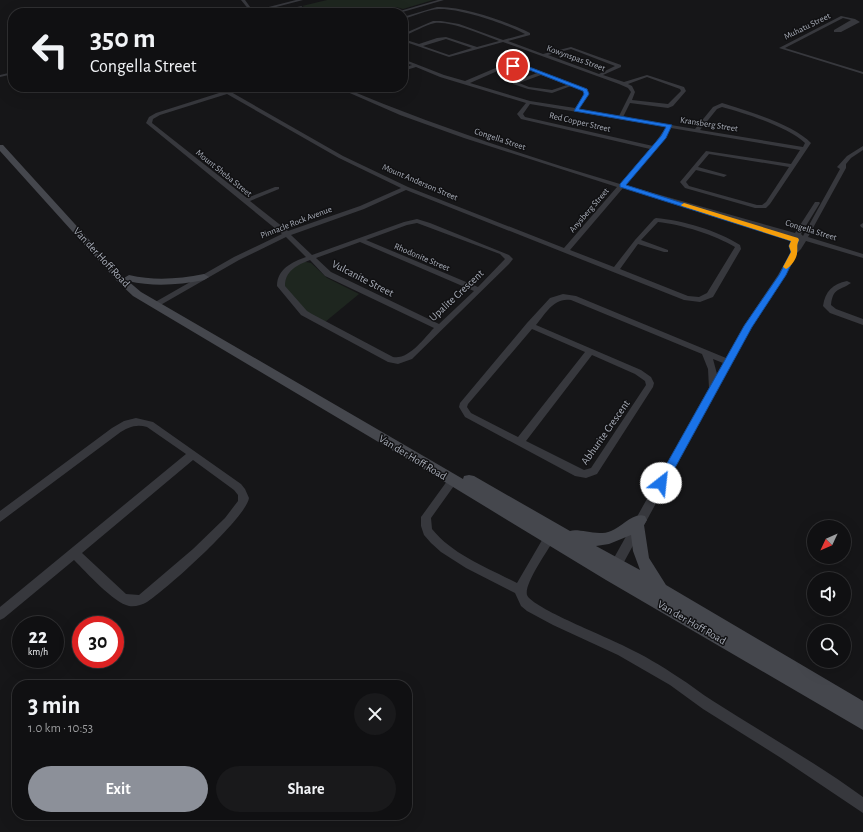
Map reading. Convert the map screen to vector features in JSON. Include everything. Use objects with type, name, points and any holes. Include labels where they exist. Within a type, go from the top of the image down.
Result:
[{"type":"main road","name":"Van der Hoff Road","points":[[0,142],[129,278],[157,304],[392,438],[863,721]]},
{"type":"main road","name":"Van der Hoff Road","points":[[0,147],[76,228],[120,279],[157,304],[453,480],[554,535]]},
{"type":"main road","points":[[129,278],[163,284],[204,277]]},
{"type":"main road","points":[[554,535],[604,540],[614,538],[626,532],[638,523]]},
{"type":"main road","points":[[638,523],[638,546],[641,560],[648,573],[667,594]]},
{"type":"main road","name":"Van der Hoff Road","points":[[613,570],[667,594],[863,711]]},
{"type":"street","points":[[270,8],[301,0]]},
{"type":"street","points":[[408,9],[442,0]]},
{"type":"street","points":[[284,8],[290,3]]},
{"type":"street","points":[[296,8],[302,7]]},
{"type":"street","points":[[408,18],[438,8],[444,8],[485,17],[529,34],[478,49],[447,56],[408,42]]},
{"type":"street","name":"Muhatu Street","points":[[854,20],[842,17],[781,48],[863,73]]},
{"type":"street","points":[[854,20],[858,22],[840,31],[835,30],[854,20]]},
{"type":"street","name":"Kowynspas Street","points":[[421,28],[436,22],[466,27],[624,84]]},
{"type":"street","points":[[415,26],[421,28]]},
{"type":"street","points":[[408,33],[421,28]]},
{"type":"street","points":[[418,46],[438,39],[446,38],[478,49]]},
{"type":"street","points":[[544,55],[565,48],[571,48],[619,66],[600,75]]},
{"type":"street","name":"Kransberg Street","points":[[408,62],[466,84],[529,102],[804,148]]},
{"type":"street","points":[[408,68],[416,65]]},
{"type":"street","points":[[466,84],[485,74],[515,65],[522,66],[587,92],[576,110]]},
{"type":"street","points":[[541,73],[515,83],[520,86],[552,92],[572,85]]},
{"type":"street","points":[[624,84],[647,76],[682,88],[684,91],[671,105],[668,106],[629,101]]},
{"type":"street","points":[[620,118],[629,101],[633,89],[624,84]]},
{"type":"street","name":"Mount Sheba Street","points":[[227,92],[158,114],[149,120],[150,125],[287,234]]},
{"type":"street","name":"Mount Anderson Street","points":[[227,92],[341,157],[406,188],[687,298],[700,300],[705,299],[710,295],[738,249],[735,243],[729,240],[659,219],[654,221],[616,269]]},
{"type":"street","name":"Congella Street","points":[[350,92],[392,110],[454,133],[622,186],[863,256]]},
{"type":"street","name":"Red Copper Street","points":[[529,102],[520,114],[523,118],[654,148]]},
{"type":"street","points":[[697,130],[715,108],[723,106],[781,126],[804,138],[808,142],[768,204],[762,207],[686,186],[683,182],[705,153],[710,152],[792,166]]},
{"type":"street","name":"Anysberg Street","points":[[566,250],[654,148],[670,126]]},
{"type":"street","points":[[611,147],[617,140]]},
{"type":"street","points":[[613,570],[748,326],[782,275],[794,252],[799,248],[800,238],[843,168],[843,164],[863,148]]},
{"type":"street","points":[[694,168],[724,175]]},
{"type":"street","points":[[246,201],[277,188]]},
{"type":"street","name":"Pinnacle Rock Avenue","points":[[157,304],[256,248],[287,234],[381,202],[406,188]]},
{"type":"street","name":"Upalite Crescent","points":[[417,221],[507,256],[509,259],[409,356],[403,360],[395,360],[304,313],[283,290],[280,283],[281,278],[290,267],[310,257],[359,239],[406,223],[417,221]]},
{"type":"street","name":"Vulcanite Street","points":[[287,234],[325,271],[334,277],[438,327]]},
{"type":"street","name":"Congella Street","points":[[800,238],[863,260]]},
{"type":"street","name":"Rhodonite Street","points":[[359,239],[478,290]]},
{"type":"street","points":[[637,241],[666,251]]},
{"type":"street","points":[[847,283],[836,285],[827,306],[833,311],[863,322]]},
{"type":"street","name":"Abhurite Crescent","points":[[530,325],[638,372],[650,382],[650,385],[594,471],[584,475],[472,417],[464,411],[463,407],[464,403],[530,325],[553,300],[559,297],[568,297],[729,362]]},
{"type":"street","points":[[704,351],[711,361],[714,379],[713,391]]},
{"type":"street","points":[[520,442],[590,352]]},
{"type":"street","points":[[0,517],[130,422],[141,421],[150,424],[193,454],[241,491],[243,503],[228,521],[152,592],[136,601],[126,600],[117,594],[74,553]]},
{"type":"street","points":[[0,614],[193,454]]},
{"type":"street","points":[[453,480],[426,517],[425,524],[428,532],[435,540],[454,554],[520,590]]},
{"type":"street","points":[[554,535],[522,584],[520,590],[522,598],[531,607],[557,621],[622,651],[674,681],[717,711],[818,774],[863,806]]},
{"type":"shaded area","points":[[327,0],[433,0],[406,8],[307,8],[302,6]]},
{"type":"shaded area","points":[[300,262],[311,263],[327,278],[359,294],[325,322],[310,315],[283,286],[289,270]]},
{"type":"slow traffic","points":[[684,205],[795,240],[793,246],[794,252],[786,267]]},
{"type":"route","points":[[513,66],[522,66],[585,90],[587,94],[576,110],[670,126],[664,137],[622,186],[795,240],[793,246],[794,252],[782,275],[767,300],[748,326],[661,483]]}]
